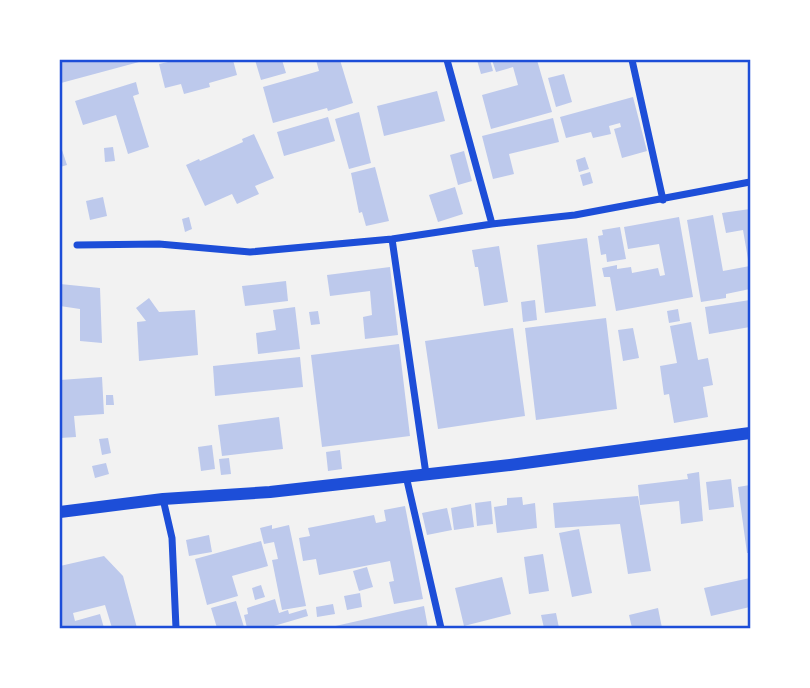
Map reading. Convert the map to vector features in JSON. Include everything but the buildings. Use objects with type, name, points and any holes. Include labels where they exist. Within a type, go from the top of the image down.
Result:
[{"type":"street","points":[[447,60],[492,224]]},
{"type":"street","points":[[632,60],[663,200]]},
{"type":"street","points":[[77,245],[159,244],[250,252],[392,239],[575,215],[751,182]]},
{"type":"street","points":[[392,239],[426,474]]},
{"type":"street","points":[[60,512],[163,499],[270,492],[406,477],[751,433]]},
{"type":"street","points":[[406,477],[441,628]]},
{"type":"street","points":[[163,499],[172,538],[176,628]]}]
